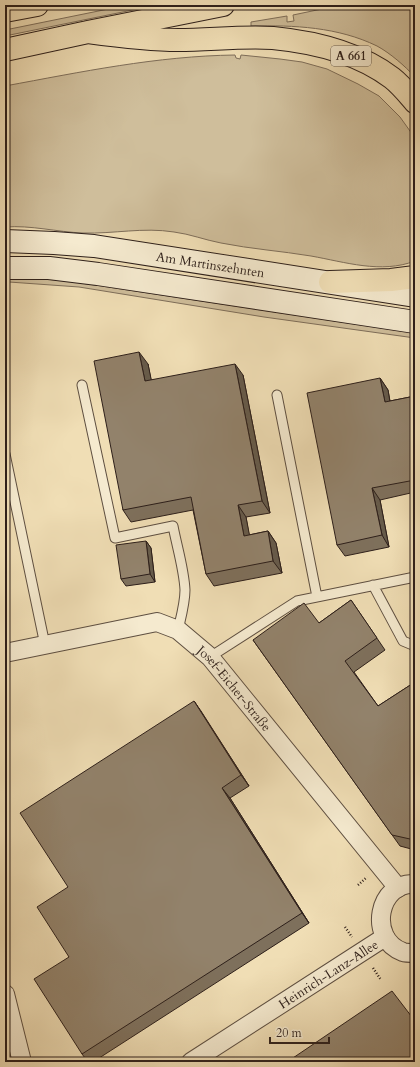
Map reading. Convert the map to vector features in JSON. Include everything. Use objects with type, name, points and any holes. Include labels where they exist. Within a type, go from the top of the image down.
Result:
[{"type":"highway","points":[[5,11],[37,5]]},
{"type":"highway","name":"A 661","points":[[5,50],[223,5]]},
{"type":"highway","name":"A 661","points":[[88,32],[134,38],[178,40],[272,38],[325,47],[357,58],[378,68],[393,79],[415,102]]},
{"type":"highway","points":[[330,282],[391,280],[415,277]]},
{"type":"main road","name":"Am Martinszehnten","points":[[5,241],[94,246],[415,296]]},
{"type":"main road","name":"Am Martinszehnten","points":[[5,268],[49,268],[98,274],[415,322]]},
{"type":"street","name":"Josef-Eicher-Straße","points":[[5,653],[157,622],[178,630],[210,657],[407,886]]},
{"type":"street","points":[[407,886],[387,897],[380,912],[381,928],[385,937],[394,947],[403,952],[415,953]]},
{"type":"street","name":"Heinrich-Lanz-Allee","points":[[191,1062],[385,937]]},
{"type":"street","points":[[5,994],[22,1062]]},
{"type":"lane","points":[[82,385],[115,538],[173,526],[185,591],[178,630]]},
{"type":"lane","points":[[277,395],[317,597]]},
{"type":"lane","points":[[5,454],[45,645]]},
{"type":"lane","points":[[210,657],[297,601],[415,577]]},
{"type":"lane","points":[[373,586],[403,641],[415,646]]},
{"type":"shaded area","points":[[128,5],[157,5],[5,36],[5,30]]},
{"type":"shaded area","points":[[341,5],[415,5],[415,77],[407,68],[382,49],[347,35],[316,28],[251,26],[251,22],[287,16],[287,22],[294,21],[293,15]]},
{"type":"shaded area","points":[[235,55],[236,58],[240,59],[241,55],[280,59],[302,62],[327,69],[379,96],[400,117],[415,138],[415,261],[389,267],[363,266],[311,256],[215,242],[174,232],[140,230],[106,233],[83,233],[24,227],[5,227],[5,86],[91,70],[177,58]]},
{"type":"shaded area","points":[[8,279],[68,281],[415,333],[415,338],[264,317],[79,287],[9,282]]},
{"type":"building","points":[[139,352],[145,381],[235,364],[262,501],[238,505],[244,536],[268,531],[273,561],[206,574],[191,497],[123,510],[94,361]]},
{"type":"building","points":[[380,378],[385,402],[415,396],[415,480],[372,488],[382,535],[337,545],[307,393]]},
{"type":"building","points":[[146,541],[150,574],[121,579],[116,545]]},
{"type":"building","points":[[351,600],[377,638],[345,661],[378,706],[415,682],[415,835],[410,839],[392,835],[253,640],[304,603],[319,623]]},
{"type":"building","points":[[194,701],[241,775],[222,788],[302,913],[82,1054],[34,979],[69,957],[37,907],[68,887],[20,813]]},
{"type":"building","points":[[392,991],[415,1021],[411,1039],[415,1044],[415,1062],[287,1062]]}]
